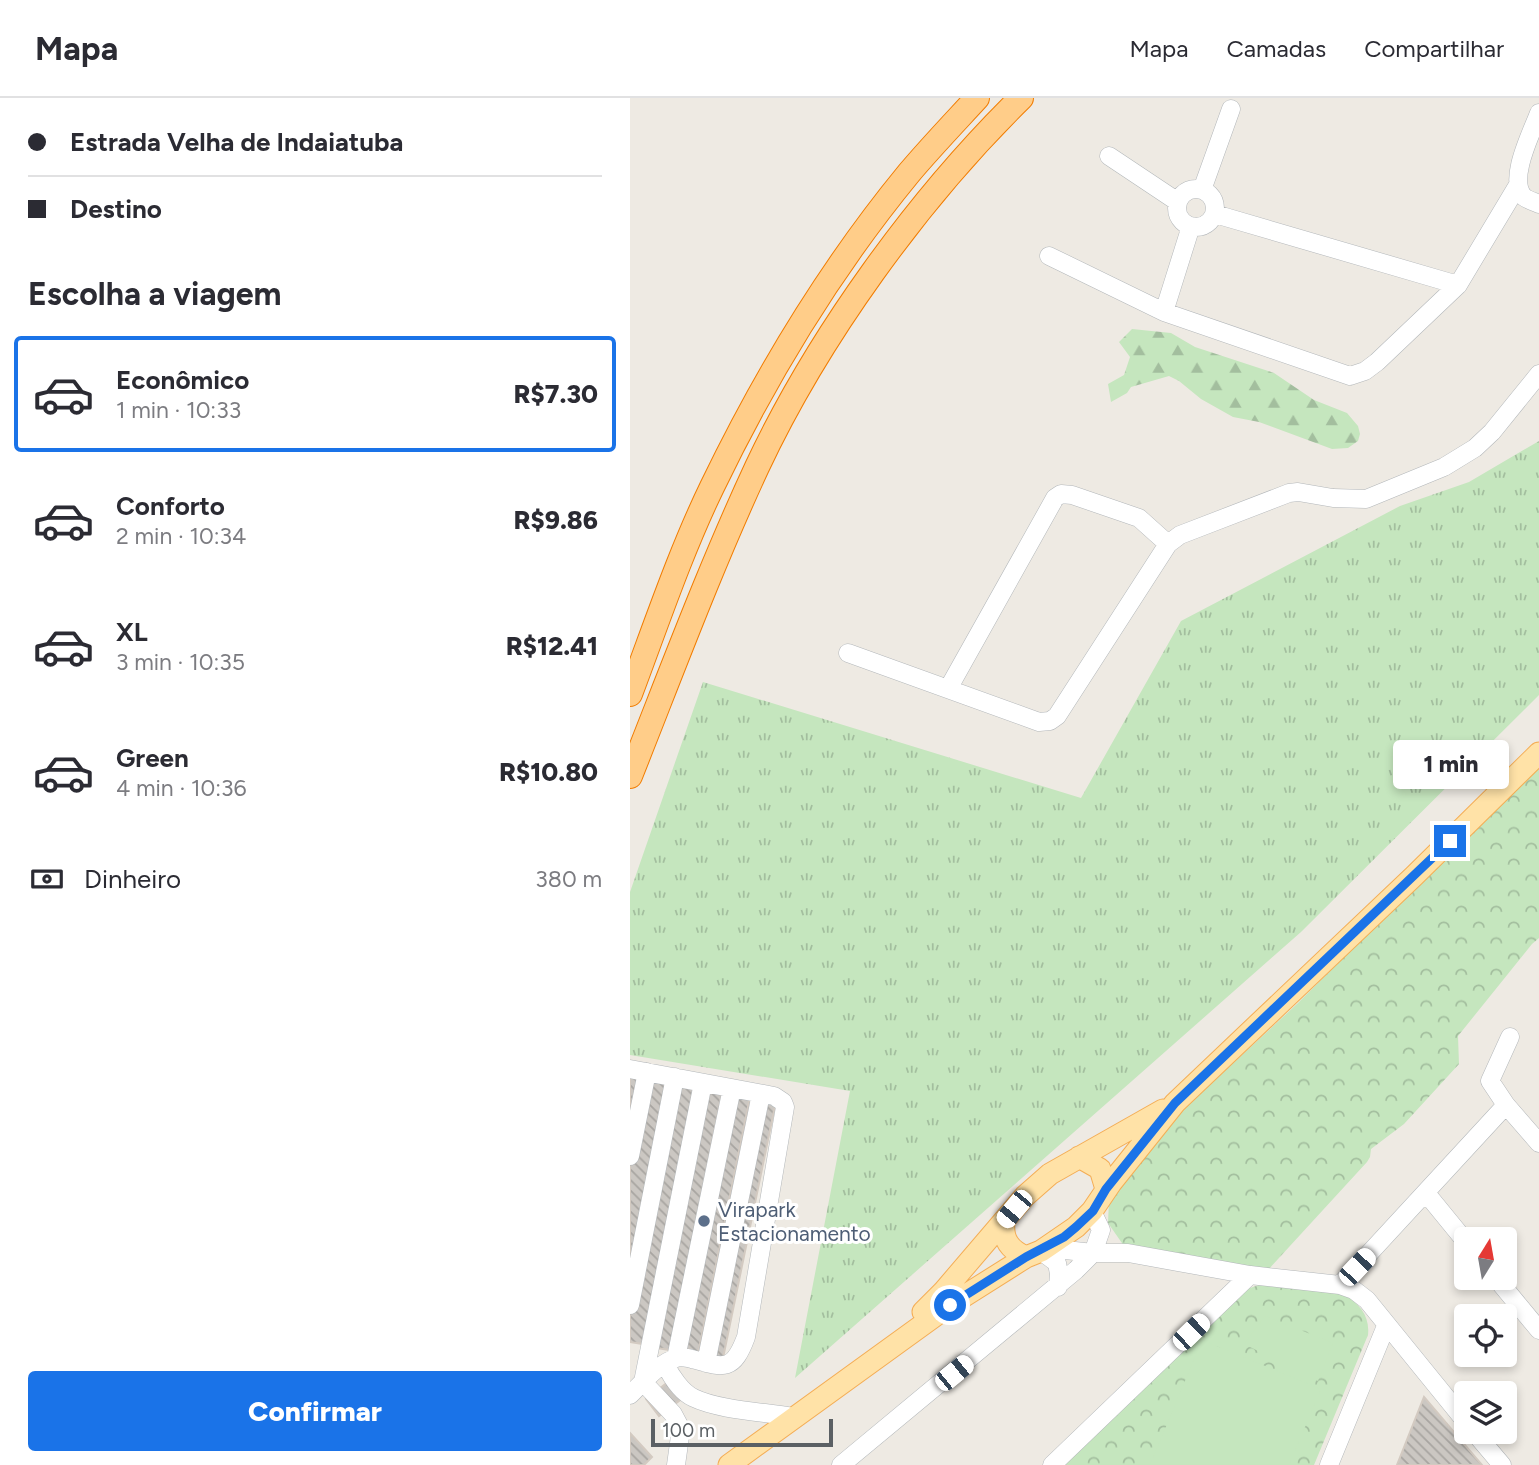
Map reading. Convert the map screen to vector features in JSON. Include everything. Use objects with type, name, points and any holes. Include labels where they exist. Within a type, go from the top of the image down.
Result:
[{"type":"highway","points":[[630,694],[711,488],[781,357],[808,312],[880,209],[911,170],[977,98]]},
{"type":"highway","points":[[630,776],[757,467],[808,373],[846,312],[924,206],[972,149],[1021,98]]},
{"type":"main road","points":[[729,1465],[950,1305],[1064,1237],[1097,1221],[1106,1189],[1175,1103],[1539,753]]},
{"type":"main road","points":[[874,1360],[943,1292],[1025,1196],[1050,1174],[1175,1103]]},
{"type":"main road","points":[[1079,1157],[1100,1169],[1106,1189]]},
{"type":"main road","points":[[1004,1221],[1003,1230],[1007,1244],[1013,1250],[1038,1252]]},
{"type":"street","points":[[1202,190],[1231,109]]},
{"type":"street","points":[[1049,257],[1164,312],[1350,376],[1365,372],[1458,285],[1518,185],[1521,158],[1539,113]]},
{"type":"street","points":[[1109,156],[1178,202]]},
{"type":"street","points":[[1518,185],[1524,196],[1539,204]]},
{"type":"street","points":[[1202,190],[1208,192],[1215,202],[1214,214],[1208,223],[1191,226],[1178,214],[1178,202],[1185,192],[1202,190]]},
{"type":"street","points":[[1214,214],[1458,285]]},
{"type":"street","points":[[1164,312],[1191,226]]},
{"type":"street","points":[[848,653],[1039,722],[1050,722],[1057,716],[1168,544],[1180,535],[1289,493],[1366,499],[1444,467],[1475,448],[1492,432],[1539,374]]},
{"type":"street","points":[[948,689],[1055,498],[1061,494],[1072,495],[1139,518],[1168,544]]},
{"type":"street","points":[[1510,1037],[1490,1081],[1506,1105],[1539,1143]]},
{"type":"street","points":[[630,1156],[638,1070],[774,1096],[786,1107],[746,1338],[739,1356],[730,1364],[719,1367],[683,1357],[670,1361],[630,1395]]},
{"type":"street","points":[[630,1305],[675,1077]]},
{"type":"street","points":[[643,1382],[704,1083]]},
{"type":"street","points":[[732,1088],[670,1361],[670,1373],[692,1398],[793,1417]]},
{"type":"street","points":[[706,1363],[761,1094]]},
{"type":"street","points":[[1340,1286],[1506,1105]]},
{"type":"street","points":[[1426,1193],[1454,1227]]},
{"type":"street","points":[[841,1465],[1058,1287],[1093,1253],[1097,1221]]},
{"type":"street","points":[[1097,1221],[1105,1236],[1128,1253]]},
{"type":"street","points":[[1038,1252],[1128,1253],[1353,1290],[1367,1300],[1454,1408]]},
{"type":"street","points":[[1038,1252],[1057,1263],[1058,1287]]},
{"type":"street","points":[[1052,1465],[1250,1275]]},
{"type":"street","points":[[1506,1290],[1539,1330]]},
{"type":"street","points":[[1329,1465],[1386,1326]]},
{"type":"street","points":[[643,1382],[673,1414],[681,1429],[676,1465]]},
{"type":"street","points":[[1484,1444],[1502,1465]]},
{"type":"green space","points":[[1132,329],[1171,333],[1195,347],[1274,373],[1314,400],[1347,413],[1358,426],[1358,441],[1348,448],[1332,449],[1259,422],[1233,417],[1201,399],[1169,376],[1131,387],[1127,393],[1111,402],[1108,384],[1124,375],[1130,357],[1119,342]]},
{"type":"green space","points":[[1539,441],[1539,695],[1301,932],[795,1378],[850,1091],[630,1055],[630,892],[703,682],[1081,798],[1181,621],[1400,506],[1469,482]]},
{"type":"green space","points":[[1539,762],[1539,938],[1458,1036],[1459,1064],[1404,1124],[1371,1149],[1367,1162],[1268,1270],[1124,1246],[1108,1223],[1109,1200],[1159,1132],[1298,1003]]},
{"type":"green space","points":[[1262,1284],[1345,1294],[1366,1317],[1368,1335],[1314,1465],[1061,1465],[1247,1289]]},
{"type":"green space","points":[[1265,1316],[1333,1343],[1318,1381],[1244,1344]]},
{"type":"green space","points":[[1202,1340],[1321,1389],[1289,1465],[1150,1465]]},
{"type":"building","points":[[630,1077],[640,1079],[630,1131]]},
{"type":"building","points":[[647,1078],[668,1082],[630,1277],[630,1162]]},
{"type":"building","points":[[674,1083],[695,1087],[643,1344],[630,1342],[630,1305]]},
{"type":"building","points":[[701,1088],[722,1092],[670,1350],[650,1347]]},
{"type":"building","points":[[729,1093],[750,1097],[698,1354],[678,1351]]},
{"type":"building","points":[[755,1096],[776,1101],[723,1358],[703,1355]]},
{"type":"building","points":[[677,1375],[692,1391],[659,1416],[646,1399]]},
{"type":"building","points":[[1424,1397],[1454,1432],[1454,1444],[1464,1444],[1482,1465],[1397,1465]]},
{"type":"building","points":[[630,1433],[652,1457],[644,1465],[630,1465]]},
{"type":"place","name":"Virapark Estacionamento","points":[[704,1221]]},
{"type":"route","points":[[950,1305],[1026,1257],[1064,1237],[1076,1227],[1093,1211],[1106,1189],[1175,1103],[1450,841]]}]
